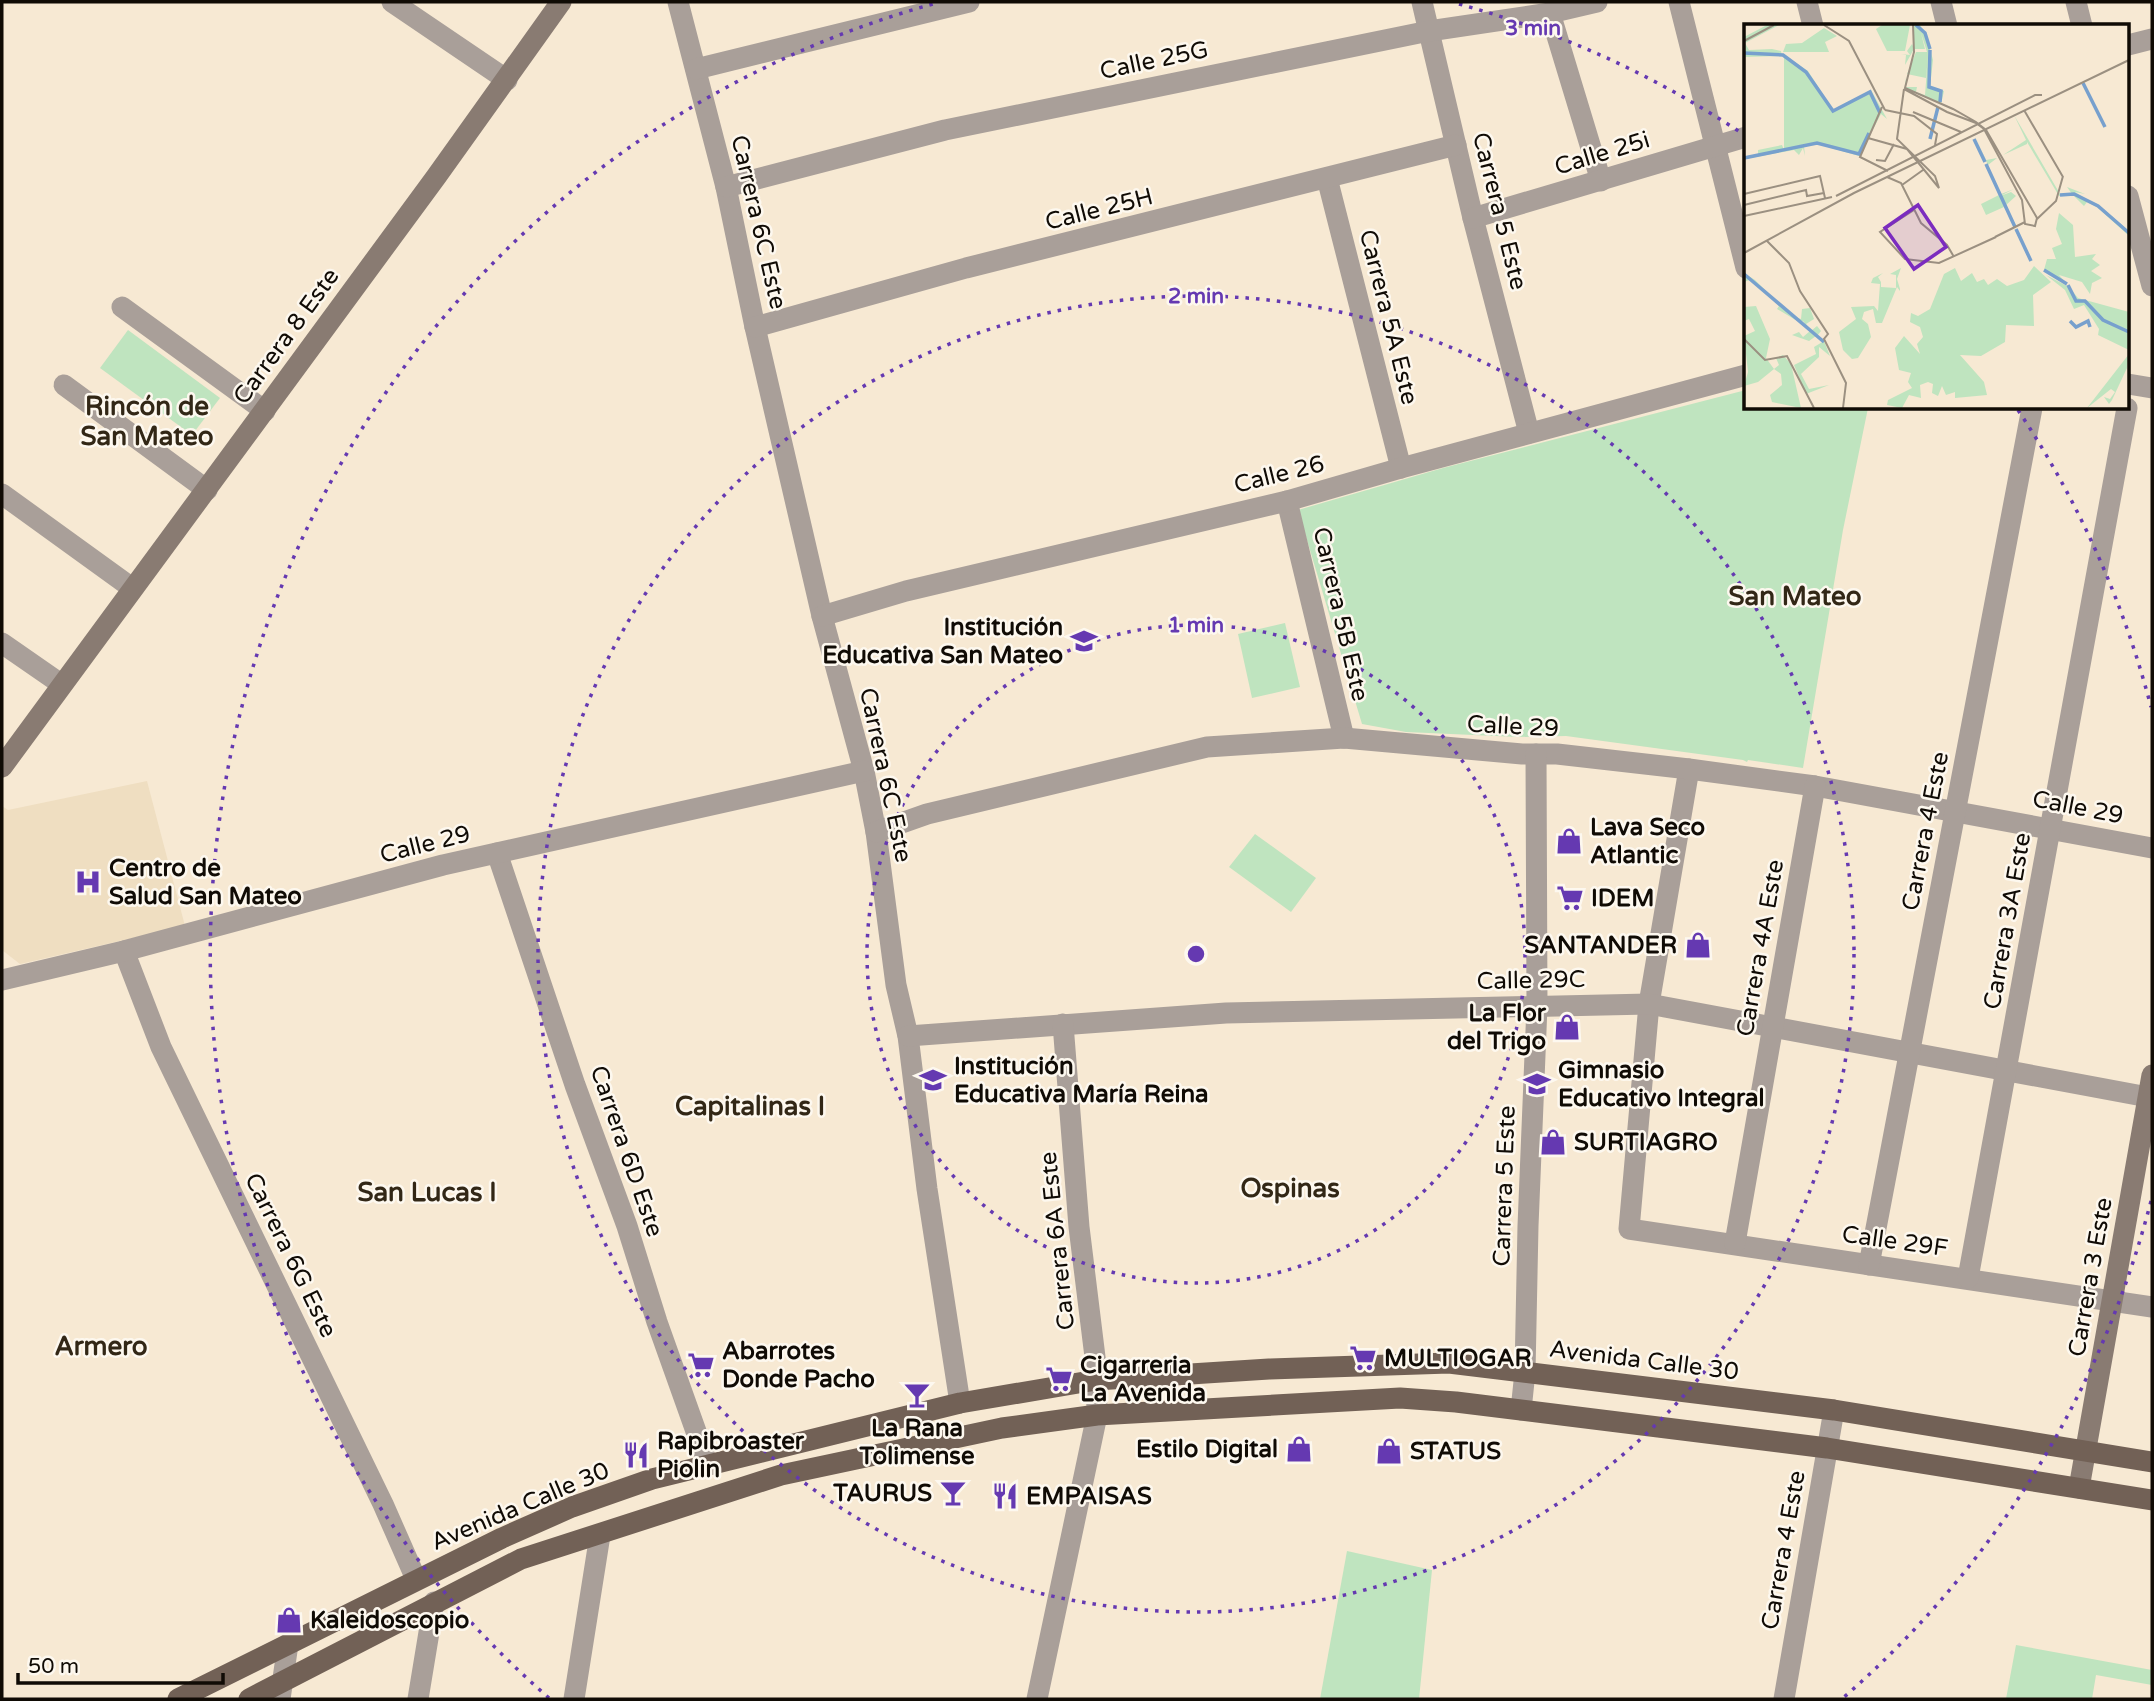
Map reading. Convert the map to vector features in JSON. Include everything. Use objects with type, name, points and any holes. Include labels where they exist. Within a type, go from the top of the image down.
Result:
[{"type":"main road","name":"Carrera 8 Este","points":[[2,767],[507,80],[561,2]]},
{"type":"main road","name":"Carrera 3 Este","points":[[2079,1488],[2113,1301],[2145,1155],[2152,1075]]},
{"type":"main road","name":"Avenida Calle 30","points":[[178,1699],[416,1579],[572,1507],[652,1479],[960,1403],[1096,1380],[1449,1363],[1834,1410],[2152,1462]]},
{"type":"main road","name":"Avenida Calle 30","points":[[249,1699],[282,1690],[434,1602],[521,1559],[781,1475],[1002,1428],[1097,1415],[1400,1398],[1521,1410],[1827,1448],[2152,1500]]},
{"type":"street","points":[[392,2],[507,80]]},
{"type":"street","name":"Carrera 6C Este","points":[[678,2],[726,187],[755,327],[822,616],[864,771],[876,832],[896,985],[908,1036],[922,1151],[960,1403]]},
{"type":"street","points":[[696,69],[969,2]]},
{"type":"street","name":"Carrera 5 Este","points":[[1422,2],[1530,433]]},
{"type":"street","name":"Calle 25G","points":[[726,187],[945,130],[1429,32],[1550,13],[1597,2]]},
{"type":"street","points":[[1679,2],[1744,260]]},
{"type":"street","points":[[1807,2],[1812,24]]},
{"type":"street","points":[[1941,2],[1946,24]]},
{"type":"street","points":[[2076,2],[2082,24]]},
{"type":"street","points":[[1550,13],[1601,181]]},
{"type":"street","points":[[2130,44],[2152,39]]},
{"type":"street","name":"Calle 25i","points":[[1474,218],[1744,138]]},
{"type":"street","name":"Calle 25H","points":[[755,327],[966,268],[1456,145]]},
{"type":"street","name":"Carrera 5A Este","points":[[1327,178],[1401,468]]},
{"type":"street","points":[[2130,204],[2152,286]]},
{"type":"street","points":[[122,307],[265,411]]},
{"type":"street","name":"Calle 26","points":[[822,616],[906,591],[1287,501],[1744,377]]},
{"type":"street","points":[[64,385],[207,490]]},
{"type":"street","name":"Carrera 4 Este","points":[[1869,1265],[2032,410]]},
{"type":"street","name":"Carrera 3A Este","points":[[1968,1278],[2130,410]]},
{"type":"street","points":[[2,494],[132,588]]},
{"type":"street","name":"Carrera 5B Este","points":[[1287,501],[1344,738]]},
{"type":"street","points":[[2,643],[61,684]]},
{"type":"street","name":"Calle 29","points":[[876,832],[927,814],[1207,747],[1344,738],[1557,754],[1815,786],[2152,848]]},
{"type":"street","name":"Carrera 5 Este","points":[[1521,1410],[1525,1371],[1537,1006],[1536,754]]},
{"type":"street","points":[[1649,1004],[1689,769]]},
{"type":"street","name":"Calle 29","points":[[2,980],[124,951],[443,865],[864,771]]},
{"type":"street","name":"Carrera 4A Este","points":[[1735,1243],[1815,786]]},
{"type":"street","name":"Carrera 6D Este","points":[[497,853],[708,1465]]},
{"type":"street","name":"Carrera 6G Este","points":[[124,951],[161,1047],[383,1504],[416,1579]]},
{"type":"street","name":"Calle 29C","points":[[908,1036],[1226,1013],[1649,1004],[2148,1097]]},
{"type":"street","name":"Calle 29F","points":[[1649,1004],[1629,1229],[2152,1307]]},
{"type":"street","name":"Carrera 6A Este","points":[[1037,1699],[1097,1415],[1096,1365],[1079,1227],[1063,1024]]},
{"type":"street","name":"Carrera 4 Este","points":[[1784,1699],[1834,1410]]},
{"type":"street","points":[[574,1699],[600,1535]]},
{"type":"street","points":[[418,1699],[434,1602]]},
{"type":"street","points":[[282,1690],[288,1644]]},
{"type":"shaded area","name":"Centro de Salud San Mateo","points":[[147,781],[185,926],[20,964],[2,950],[2,806],[8,810]]},
{"type":"green space","points":[[128,330],[220,398],[192,435],[100,368]]},
{"type":"green space","points":[[1744,391],[1744,410],[1868,410],[1843,530],[1803,768],[1566,736],[1518,737],[1406,732],[1362,724],[1298,510],[1443,468]]},
{"type":"green space","points":[[1285,623],[1300,687],[1252,698],[1238,634]]},
{"type":"green space","points":[[1255,834],[1316,878],[1291,912],[1229,867]]},
{"type":"green space","points":[[1347,1551],[1432,1570],[1419,1699],[1320,1699]]},
{"type":"green space","points":[[2016,1645],[2152,1670],[2152,1685],[2096,1675],[2092,1699],[2006,1699]]},
{"type":"place","name":"Institución Educativa San Mateo","points":[[1084,641]]},
{"type":"place","name":"Lava Seco Atlantic","points":[[1569,841]]},
{"type":"place","name":"Centro de Salud San Mateo","points":[[88,882]]},
{"type":"place","name":"IDEM","points":[[1570,898]]},
{"type":"place","name":"SANTANDER","points":[[1698,945]]},
{"type":"place","name":"La Flor del Trigo","points":[[1567,1027]]},
{"type":"place","name":"Institución Educativa María Reina","points":[[933,1080]]},
{"type":"place","name":"Gimnasio Educativo Integral","points":[[1537,1084]]},
{"type":"place","name":"SURTIAGRO","points":[[1553,1142]]},
{"type":"place","name":"MULTIOGAR","points":[[1363,1358]]},
{"type":"place","name":"Abarrotes Donde Pacho","points":[[701,1365]]},
{"type":"place","name":"Cigarreria La Avenida","points":[[1059,1379]]},
{"type":"place","name":"La Rana Tolimense","points":[[917,1395]]},
{"type":"place","name":"Estilo Digital","points":[[1299,1449]]},
{"type":"place","name":"STATUS","points":[[1389,1451]]},
{"type":"place","name":"Rapibroaster Piolin","points":[[636,1455]]},
{"type":"place","name":"TAURUS","points":[[953,1493]]},
{"type":"place","name":"EMPAISAS","points":[[1005,1496]]},
{"type":"place","name":"Kaleidoscopio","points":[[289,1620]]},
{"type":"district","name":"Rincón de San Mateo","points":[[147,421]]},
{"type":"district","name":"San Mateo","points":[[1795,596]]},
{"type":"district","name":"Capitalinas I","points":[[750,1106]]},
{"type":"district","name":"Ospinas","points":[[1290,1188]]},
{"type":"district","name":"San Lucas I","points":[[427,1192]]},
{"type":"district","name":"Armero","points":[[101,1346]]}]
